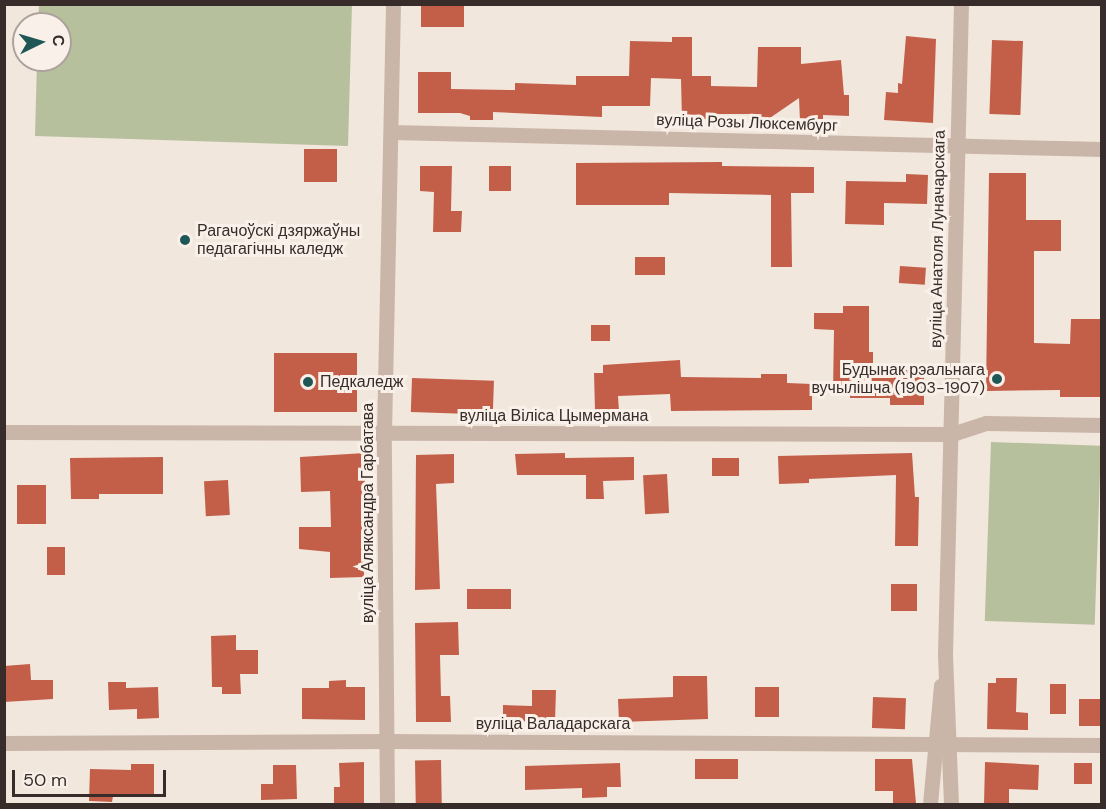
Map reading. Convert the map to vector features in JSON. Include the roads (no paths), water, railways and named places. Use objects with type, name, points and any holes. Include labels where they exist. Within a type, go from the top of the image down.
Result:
[{"type":"street","name":"вуліца Аляксандра Гарбатава","points":[[387,804],[384,434],[393,4]]},
{"type":"street","name":"вуліца Анатоля Луначарскага","points":[[951,804],[951,744],[945,654],[961,4]]},
{"type":"street","name":"вуліца Розы Люксембург","points":[[391,132],[1101,149]]},
{"type":"street","name":"вуліца Віліса Цымермана","points":[[4,432],[952,434],[986,423],[1101,425]]},
{"type":"street","name":"вуліца Анатоля Луначарскага","points":[[930,804],[933,744],[945,654]]},
{"type":"street","name":"вуліца Валадарскага","points":[[4,743],[387,741],[1101,745]]},
{"type":"place","name":"Рагачоўскі дзяржаўны педагагічны каледж","points":[[185,240]]},
{"type":"place","name":"Будынак рэальнага вучылішча (1903-1907)","points":[[997,379]]},
{"type":"place","name":"Педкаледж","points":[[308,382]]}]
